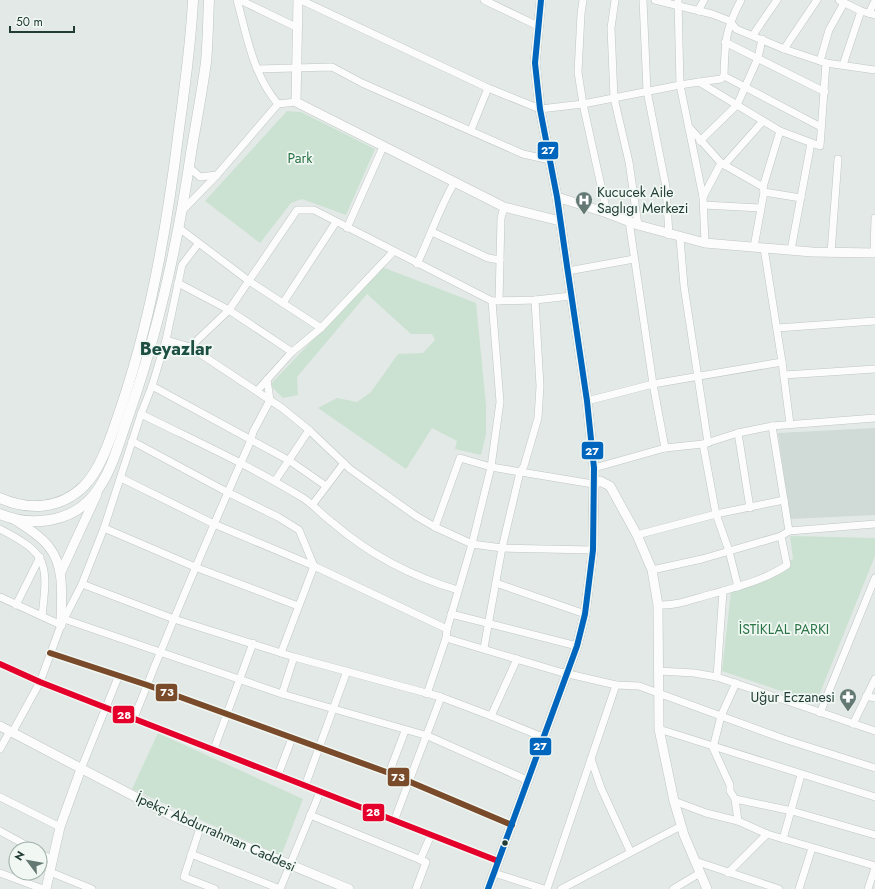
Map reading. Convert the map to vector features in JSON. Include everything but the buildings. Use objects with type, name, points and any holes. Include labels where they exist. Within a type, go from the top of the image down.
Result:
[{"type":"main road","points":[[0,498],[20,505],[35,507],[68,499],[85,485],[107,449],[127,390],[156,272],[169,205],[186,73],[193,0]]},
{"type":"main road","points":[[0,514],[15,520],[34,522],[56,520],[87,501],[102,485],[112,462],[143,374],[170,271],[182,211],[206,62],[209,0]]},
{"type":"street","points":[[239,0],[298,28]]},
{"type":"street","points":[[239,0],[257,69],[267,91],[278,104]]},
{"type":"street","points":[[296,102],[299,0],[488,88],[540,109],[583,104],[680,84],[721,79],[724,76]]},
{"type":"street","points":[[484,0],[538,26]]},
{"type":"street","points":[[488,889],[578,646],[585,614],[593,550],[594,468],[587,401],[557,196],[540,109],[535,63],[541,0]]},
{"type":"street","points":[[584,0],[581,14],[578,72],[583,104],[607,213]]},
{"type":"street","points":[[615,0],[611,28],[614,98],[629,162],[638,225]]},
{"type":"street","points":[[643,0],[647,91],[666,188],[669,235]]},
{"type":"street","points":[[655,0],[678,3],[730,21],[736,29],[784,49],[823,62],[875,70]]},
{"type":"street","points":[[698,11],[704,0]]},
{"type":"street","points":[[724,76],[725,42],[730,21],[741,0]]},
{"type":"street","points":[[753,35],[777,0]]},
{"type":"street","points":[[784,49],[817,0]]},
{"type":"street","points":[[699,82],[780,131],[820,146],[822,141],[821,127],[825,92],[823,62],[829,30],[845,2],[860,11],[872,14],[875,1]]},
{"type":"street","points":[[678,3],[680,84],[703,197],[705,243]]},
{"type":"street","points":[[843,65],[860,11]]},
{"type":"street","points":[[700,142],[737,105],[758,58],[762,39]]},
{"type":"street","points":[[725,42],[825,92]]},
{"type":"street","points":[[257,69],[332,67],[362,83],[523,154],[550,160]]},
{"type":"street","points":[[724,76],[821,127]]},
{"type":"street","points":[[471,130],[488,88]]},
{"type":"street","points":[[182,211],[217,175],[278,104],[296,102],[454,183],[504,206],[560,221]]},
{"type":"street","points":[[703,197],[723,164],[763,121]]},
{"type":"street","points":[[688,126],[700,142],[723,164],[763,189],[801,198]]},
{"type":"street","points":[[754,247],[763,189],[780,131]]},
{"type":"street","points":[[792,250],[811,143]]},
{"type":"street","points":[[347,228],[383,147]]},
{"type":"street","points":[[831,253],[838,159]]},
{"type":"street","points":[[189,167],[200,177],[217,175]]},
{"type":"street","points":[[417,264],[432,232],[439,209],[454,183]]},
{"type":"street","points":[[557,196],[638,225],[680,238],[705,243],[831,253],[875,253],[875,218]]},
{"type":"street","points":[[704,205],[760,208]]},
{"type":"street","points":[[427,694],[446,638],[447,629],[472,544],[491,467],[500,402],[496,301],[500,260],[500,218],[504,206]]},
{"type":"street","points":[[190,347],[228,310],[297,210],[314,210],[417,264],[496,301],[535,300],[571,296]]},
{"type":"street","points":[[629,221],[653,384],[665,448]]},
{"type":"street","points":[[283,303],[336,222]]},
{"type":"street","points":[[179,228],[198,244],[249,281],[321,328]]},
{"type":"street","points":[[432,232],[488,258],[500,260]]},
{"type":"street","points":[[680,238],[684,286],[698,377],[716,514],[729,551],[738,587]]},
{"type":"street","points":[[0,749],[40,682],[62,622],[82,584],[104,528],[166,340],[182,265],[198,244]]},
{"type":"street","points":[[764,248],[784,375],[790,424]]},
{"type":"street","points":[[257,391],[292,352],[321,328],[393,252]]},
{"type":"street","points":[[568,271],[634,259]]},
{"type":"street","points":[[178,283],[228,310],[292,352]]},
{"type":"street","points":[[484,648],[502,548],[520,472],[524,466],[538,418],[540,386],[535,300]]},
{"type":"street","points":[[777,328],[875,321]]},
{"type":"street","points":[[166,340],[190,347],[270,400],[309,430],[344,463],[416,516],[435,528],[472,544],[502,548],[593,550]]},
{"type":"street","points":[[587,401],[653,384],[782,362]]},
{"type":"street","points":[[784,375],[875,369]]},
{"type":"street","points":[[134,718],[159,652],[195,566],[251,440],[253,432],[270,400],[267,380]]},
{"type":"street","points":[[152,386],[290,461],[326,486]]},
{"type":"street","points":[[141,414],[275,481],[313,504],[332,523],[361,544],[390,562],[431,582],[458,590]]},
{"type":"street","points":[[594,468],[665,448],[706,443],[738,433],[772,426],[875,418]]},
{"type":"street","points":[[772,426],[789,531]]},
{"type":"street","points":[[275,481],[290,461],[309,430]]},
{"type":"street","points":[[738,433],[750,508]]},
{"type":"street","points":[[132,441],[227,492],[278,516],[300,530],[314,566],[298,606],[282,653]]},
{"type":"street","points":[[435,528],[460,458],[491,467],[593,484],[600,481],[610,486],[637,535],[652,570],[658,605],[659,729],[674,801],[681,826],[707,889]]},
{"type":"street","points":[[313,504],[344,463]]},
{"type":"street","points":[[121,478],[214,524],[314,566],[447,629]]},
{"type":"street","points":[[61,572],[102,485]]},
{"type":"street","points":[[637,535],[716,514],[784,500]]},
{"type":"street","points":[[15,520],[50,547],[61,572],[62,622]]},
{"type":"street","points":[[652,570],[782,536],[789,531],[875,524]]},
{"type":"street","points":[[104,528],[195,566],[298,606]]},
{"type":"street","points":[[0,529],[24,541],[40,557],[43,563],[45,589],[42,616]]},
{"type":"street","points":[[658,605],[672,606],[738,587],[778,571],[787,565],[782,536]]},
{"type":"street","points":[[16,605],[40,557]]},
{"type":"street","points":[[820,713],[875,578]]},
{"type":"street","points":[[496,583],[585,614]]},
{"type":"street","points":[[82,584],[174,619],[294,657],[441,697],[545,738]]},
{"type":"street","points":[[717,677],[723,591]]},
{"type":"street","points":[[0,597],[42,616],[159,652],[282,694],[332,710],[428,736],[528,781]]},
{"type":"street","points":[[451,614],[578,646]]},
{"type":"street","points":[[446,638],[568,673],[616,684],[639,686],[784,739],[875,768]]},
{"type":"street","points":[[214,749],[225,714],[253,644]]},
{"type":"street","points":[[50,653],[119,675],[410,780],[512,825]]},
{"type":"street","points":[[282,694],[294,657]]},
{"type":"street","points":[[491,716],[517,659]]},
{"type":"street","points":[[0,664],[40,682],[498,861]]},
{"type":"street","points":[[305,786],[347,671]]},
{"type":"street","points":[[659,671],[694,673],[717,677],[875,731]]},
{"type":"street","points":[[46,889],[60,827],[81,769],[107,708],[119,675]]},
{"type":"street","points":[[853,724],[875,679]]},
{"type":"street","points":[[736,683],[721,716],[713,748],[730,785],[730,791],[735,799],[738,821]]},
{"type":"street","points":[[494,873],[545,889],[616,684]]},
{"type":"street","points":[[866,696],[875,698]]},
{"type":"street","points":[[394,821],[428,736],[441,697]]},
{"type":"street","name":"İpekçi Abdurrahman Caddesi","points":[[0,726],[170,815],[349,889]]},
{"type":"street","points":[[659,729],[713,748],[875,797]]},
{"type":"street","points":[[389,773],[405,731]]},
{"type":"street","points":[[278,775],[292,738]]},
{"type":"street","points":[[591,759],[601,788],[630,851]]},
{"type":"street","points":[[783,839],[801,775]]},
{"type":"street","points":[[191,854],[280,889],[320,792]]},
{"type":"street","points":[[0,797],[60,827]]},
{"type":"street","points":[[735,799],[792,811],[875,834]]},
{"type":"street","points":[[674,801],[706,813],[738,821],[767,834],[875,867],[868,889]]},
{"type":"street","points":[[310,815],[426,862],[416,889]]},
{"type":"street","points":[[561,889],[630,851],[681,826]]},
{"type":"street","points":[[200,828],[184,877],[214,889]]},
{"type":"street","points":[[0,831],[18,841]]},
{"type":"street","points":[[728,873],[767,834]]},
{"type":"street","points":[[420,860],[431,835]]},
{"type":"street","points":[[799,889],[812,848]]},
{"type":"street","points":[[48,857],[53,860]]},
{"type":"street","points":[[695,861],[779,889]]},
{"type":"street","points":[[50,872],[92,889]]},
{"type":"street","points":[[0,873],[24,884],[43,889]]},
{"type":"street","points":[[673,889],[700,873]]},
{"type":"shaded area","points":[[875,428],[875,515],[790,519],[778,433]]},
{"type":"green space","name":"Park","points":[[287,111],[301,112],[375,149],[346,215],[302,199],[291,203],[260,243],[205,201]]},
{"type":"green space","points":[[382,267],[476,303],[486,405],[486,434],[481,455],[455,449],[457,441],[432,428],[406,469],[318,408],[337,398],[357,402],[371,392],[398,354],[423,353],[435,340],[432,334],[411,334],[367,294],[297,377],[298,395],[283,398],[270,385]]},
{"type":"green space","name":"İSTİKLAL PARKI","points":[[790,536],[875,538],[875,556],[816,703],[722,671],[731,592],[793,559]]},
{"type":"green space","points":[[158,733],[303,799],[281,856],[132,789]]},
{"type":"transit line","name":"27","points":[[488,889],[577,646],[585,614],[593,550],[594,468],[587,401],[557,197],[540,109],[535,63],[541,0]]},
{"type":"transit line","name":"73","points":[[50,653],[147,685],[389,773],[512,825]]},
{"type":"transit line","name":"28","points":[[0,664],[40,682],[498,861]]},
{"type":"place","name":"Kucucek Aile Saglıgı Merkezi","points":[[584,215]]},
{"type":"place","name":"Uğur Eczanesi","points":[[848,712]]},
{"type":"district","name":"Beyazlar","points":[[176,349]]}]
